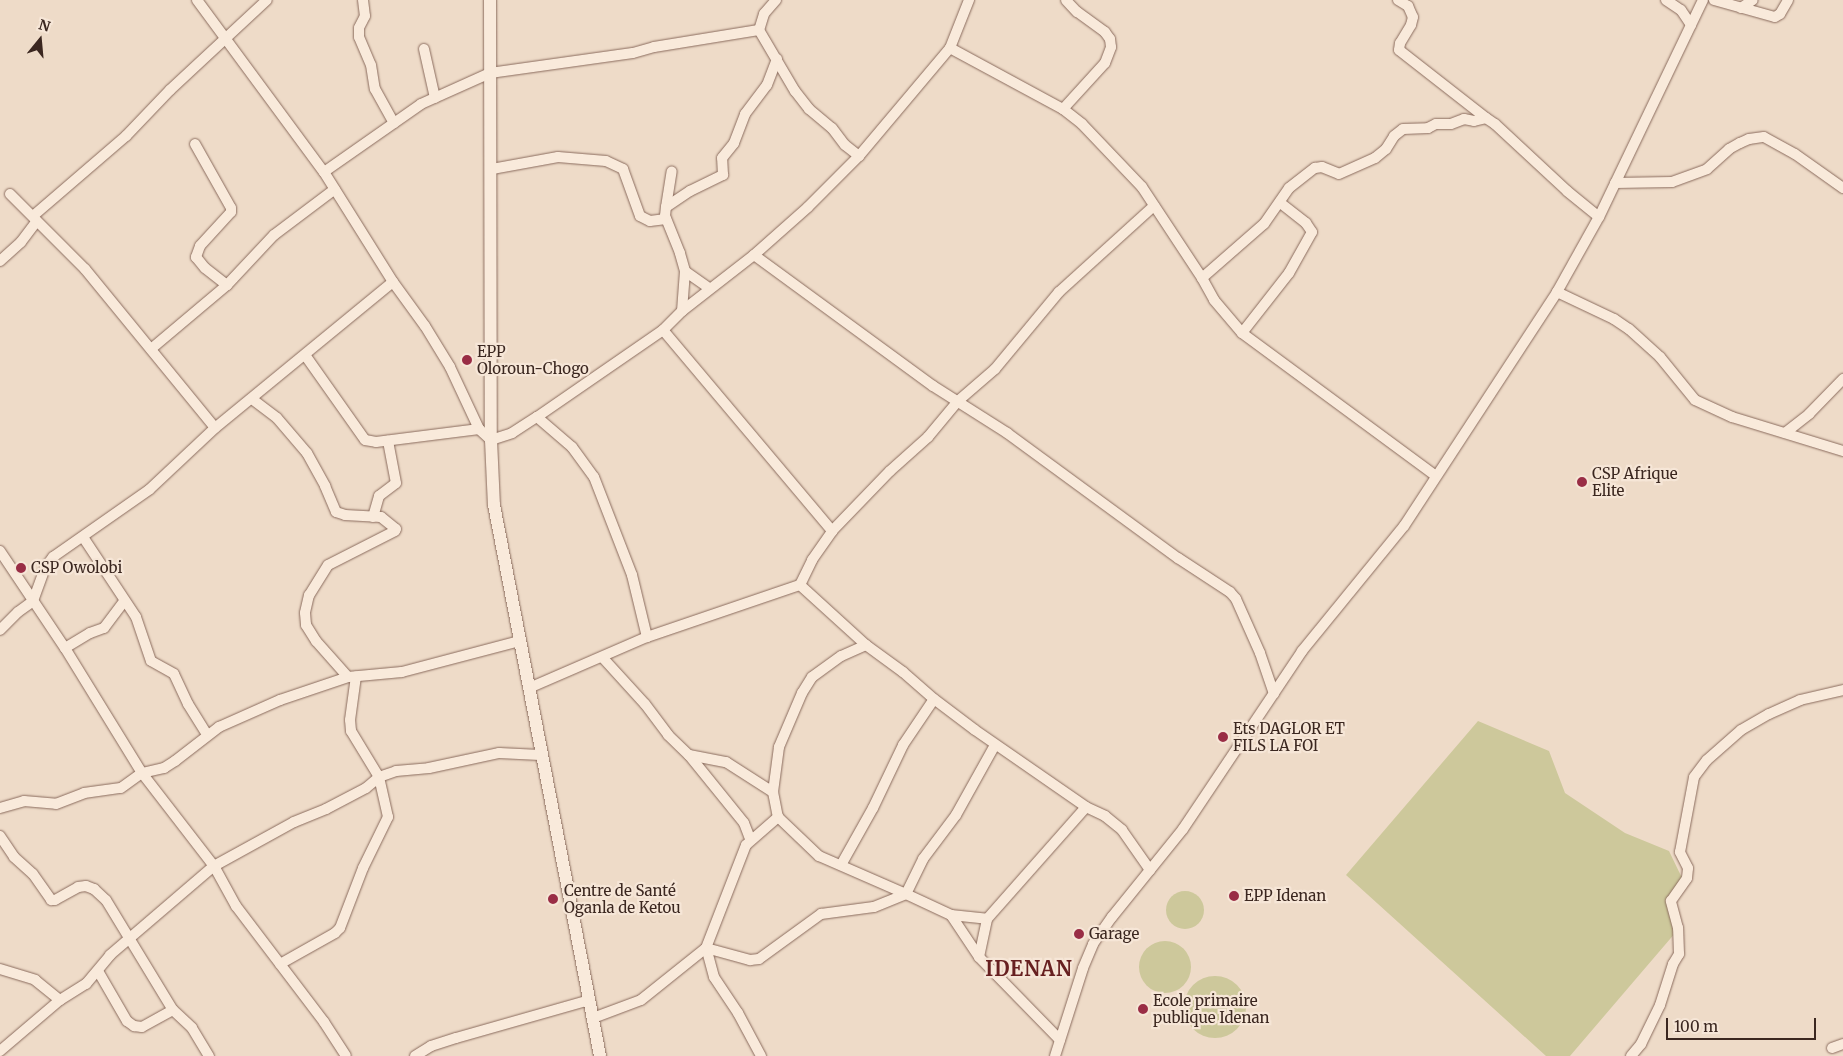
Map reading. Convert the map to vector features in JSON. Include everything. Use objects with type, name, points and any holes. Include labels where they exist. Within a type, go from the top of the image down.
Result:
[{"type":"street","points":[[197,0],[324,172],[393,282],[425,326],[450,367],[479,429],[491,440]]},
{"type":"street","points":[[0,261],[21,242],[35,219],[126,136],[224,39],[267,0]]},
{"type":"street","points":[[363,0],[365,16],[358,33],[371,66],[375,89],[394,123]]},
{"type":"street","points":[[490,0],[492,169],[491,440],[494,505],[540,755],[600,1056]]},
{"type":"street","points":[[776,0],[764,14],[759,30],[794,91],[809,109],[832,128],[845,145],[859,156]]},
{"type":"street","points":[[491,440],[512,433],[663,330],[709,288],[754,255],[808,207],[859,156],[950,48],[968,0]]},
{"type":"street","points":[[1063,109],[1105,63],[1111,47],[1110,39],[1105,32],[1078,12],[1066,0]]},
{"type":"street","points":[[1398,0],[1411,9],[1413,18],[1411,26],[1400,43],[1399,50],[1506,133],[1599,217]]},
{"type":"street","points":[[1666,0],[1681,10],[1691,25]]},
{"type":"street","points":[[1055,1056],[1092,944],[1183,829],[1274,694],[1335,608],[1374,565],[1404,526],[1557,292],[1599,217],[1703,0]]},
{"type":"street","points":[[1714,0],[1775,17],[1780,14],[1788,0]]},
{"type":"street","points":[[1742,8],[1753,0]]},
{"type":"street","points":[[324,172],[421,104],[490,73],[632,53],[654,47],[759,30]]},
{"type":"street","points":[[950,48],[1063,109],[1082,124],[1142,187],[1202,278],[1214,300],[1242,333],[1436,476]]},
{"type":"street","points":[[424,49],[435,98]]},
{"type":"street","points":[[666,207],[690,191],[723,175],[722,158],[734,143],[746,114],[767,84],[777,59]]},
{"type":"street","points":[[1202,278],[1264,224],[1289,188],[1315,168],[1322,167],[1339,174],[1346,172],[1380,155],[1394,136],[1403,129],[1428,128],[1436,124],[1451,124],[1464,119],[1486,118]]},
{"type":"street","points":[[1615,183],[1672,182],[1707,168],[1728,149],[1749,138],[1758,137],[1770,140],[1843,188]]},
{"type":"street","points":[[194,144],[231,208],[231,212],[200,246],[196,257],[205,268],[227,285]]},
{"type":"street","points":[[492,169],[558,157],[606,161],[623,169],[640,216],[650,221],[666,219]]},
{"type":"street","points":[[672,171],[666,219],[685,271],[682,311]]},
{"type":"street","points":[[151,350],[227,285],[274,235],[335,189]]},
{"type":"street","points":[[10,194],[84,269],[215,428]]},
{"type":"street","points":[[1242,333],[1289,273],[1312,232],[1306,223],[1280,203]]},
{"type":"street","points":[[529,688],[603,658],[647,637],[800,585],[812,560],[832,531],[890,471],[928,437],[958,402],[995,369],[1059,292],[1154,206]]},
{"type":"street","points":[[754,255],[925,380],[1008,433],[1178,558],[1230,592],[1245,620],[1274,694]]},
{"type":"street","points":[[685,271],[709,288]]},
{"type":"street","points":[[0,630],[18,612],[33,601],[45,568],[53,557],[150,488],[215,428],[393,282]]},
{"type":"street","points":[[1557,292],[1614,319],[1629,329],[1660,357],[1695,400],[1732,417],[1843,452]]},
{"type":"street","points":[[663,330],[832,531]]},
{"type":"street","points":[[305,356],[365,440],[376,442],[388,441],[479,429]]},
{"type":"street","points":[[1786,433],[1809,414],[1843,379]]},
{"type":"street","points":[[252,399],[278,418],[307,453],[325,486],[336,512],[346,515],[381,517],[395,526],[395,531],[328,565],[309,595],[305,612],[306,625],[316,641],[352,677],[351,732],[379,777],[388,818],[363,868],[343,923],[335,933],[280,964]]},
{"type":"street","points":[[537,417],[572,447],[594,476],[632,575],[647,637]]},
{"type":"street","points":[[373,517],[379,496],[396,483],[388,441]]},
{"type":"street","points":[[83,537],[136,617],[152,662],[174,674],[188,704],[207,735]]},
{"type":"street","points":[[0,551],[65,648],[142,773],[214,866],[236,906],[324,1022],[346,1056]]},
{"type":"street","points":[[800,585],[866,645],[904,672],[934,700],[995,745],[1086,807],[1105,816],[1122,830],[1150,870]]},
{"type":"street","points":[[65,648],[90,633],[104,628],[124,601]]},
{"type":"street","points":[[0,808],[24,802],[56,804],[84,793],[112,791],[121,788],[142,773],[164,768],[219,727],[280,700],[352,677],[402,672],[519,641]]},
{"type":"street","points":[[866,645],[841,656],[825,666],[812,677],[802,693],[779,748],[773,792],[778,817],[819,856],[951,915],[987,919]]},
{"type":"street","points":[[603,658],[689,756],[744,823],[750,839]]},
{"type":"street","points":[[1631,1056],[1641,1044],[1660,1005],[1679,954],[1678,928],[1671,901],[1686,878],[1688,868],[1680,852],[1694,777],[1707,760],[1742,730],[1769,714],[1800,700],[1843,690]]},
{"type":"street","points":[[842,865],[873,808],[903,745],[934,700]]},
{"type":"street","points":[[706,948],[750,960],[759,959],[821,914],[874,907],[906,894],[923,859],[956,816],[995,745]]},
{"type":"street","points":[[0,1051],[60,1000],[86,984],[98,972],[110,955],[214,866],[294,822],[326,809],[358,792],[379,777],[396,771],[428,768],[499,753],[540,755]]},
{"type":"street","points":[[689,756],[726,762],[773,792]]},
{"type":"street","points":[[979,957],[987,919],[1086,807]]},
{"type":"street","points":[[592,1018],[641,1000],[706,948],[746,845],[750,839],[778,817]]},
{"type":"street","points":[[0,836],[14,857],[33,874],[51,900],[55,900],[78,887],[86,886],[94,889],[106,900],[173,1010],[192,1028],[209,1056]]},
{"type":"street","points":[[951,915],[979,957],[1060,1040]]},
{"type":"street","points":[[706,948],[714,977],[738,1013],[761,1056]]},
{"type":"street","points":[[0,969],[35,980],[60,1000]]},
{"type":"street","points":[[98,972],[127,1021],[134,1026],[142,1027],[173,1010]]},
{"type":"street","points":[[415,1056],[431,1046],[589,1000]]},
{"type":"street","points":[[1832,1048],[1843,1044]]},
{"type":"shaded area","points":[[1478,721],[1549,751],[1565,793],[1625,833],[1669,851],[1683,880],[1668,899],[1676,932],[1570,1056],[1546,1056],[1346,875]]},
{"type":"shaded area","points":[[1185,891],[1198,897],[1204,910],[1198,923],[1185,929],[1172,923],[1166,910],[1172,897]]},
{"type":"shaded area","points":[[1165,941],[1179,945],[1187,953],[1191,967],[1187,981],[1179,989],[1165,993],[1151,989],[1143,981],[1139,967],[1143,953],[1151,945]]},
{"type":"shaded area","points":[[1215,976],[1232,981],[1237,985],[1241,990],[1246,1007],[1241,1024],[1237,1029],[1232,1033],[1215,1038],[1198,1033],[1193,1029],[1189,1024],[1184,1007],[1189,990],[1193,985],[1198,981]]},
{"type":"place","name":"EPP Oloroun-Chogo","points":[[467,360]]},
{"type":"place","name":"CSP Afrique Elite","points":[[1582,482]]},
{"type":"place","name":"CSP Owolobi","points":[[21,568]]},
{"type":"place","name":"Ets DAGLOR ET FILS LA FOI","points":[[1223,737]]},
{"type":"place","name":"EPP Idenan","points":[[1234,896]]},
{"type":"place","name":"Centre de Santé Oganla de Ketou","points":[[553,899]]},
{"type":"place","name":"Garage","points":[[1079,934]]},
{"type":"place","name":"Ecole primaire publique Idenan","points":[[1143,1009]]},
{"type":"district","name":"IDENAN","points":[[1029,968]]}]
